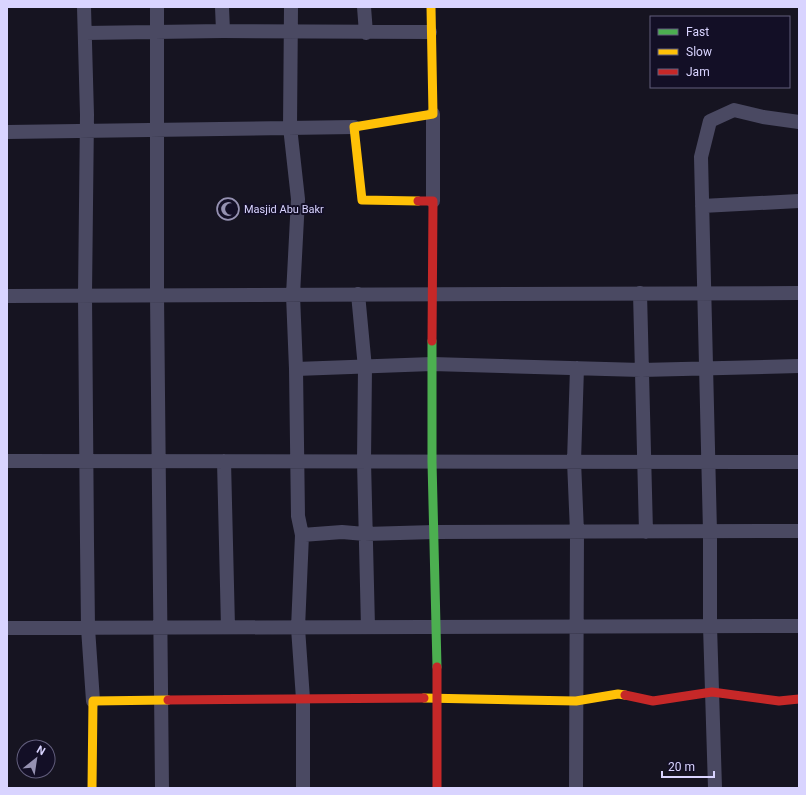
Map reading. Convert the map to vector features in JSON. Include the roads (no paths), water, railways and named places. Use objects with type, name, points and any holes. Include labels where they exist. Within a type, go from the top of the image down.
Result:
[{"type":"street","points":[[84,7],[88,130],[85,295],[86,461],[88,628],[93,701],[92,788]]},
{"type":"street","points":[[157,7],[158,461],[162,788]]},
{"type":"street","points":[[222,7],[223,30]]},
{"type":"street","points":[[291,7],[290,127],[298,199],[293,294],[296,369],[298,516],[302,536],[298,628],[303,699],[303,788]]},
{"type":"street","points":[[364,7],[366,33]]},
{"type":"street","points":[[431,7],[430,32],[433,114],[432,462],[437,627],[438,788]]},
{"type":"street","points":[[85,33],[223,30],[366,33],[430,32]]},
{"type":"street","points":[[715,788],[710,626],[707,368],[701,156],[710,121],[734,110],[763,117],[799,122]]},
{"type":"street","points":[[7,132],[158,128],[354,126],[433,114]]},
{"type":"street","points":[[354,126],[362,200],[433,201]]},
{"type":"street","points":[[702,206],[799,201]]},
{"type":"street","points":[[640,293],[643,462],[646,532]]},
{"type":"street","points":[[7,296],[799,293]]},
{"type":"street","points":[[358,294],[365,368],[364,461],[368,627]]},
{"type":"street","points":[[296,369],[365,368],[432,364],[641,370],[799,366]]},
{"type":"street","points":[[576,368],[574,462],[577,532],[576,788]]},
{"type":"street","points":[[7,461],[799,462]]},
{"type":"street","points":[[224,461],[228,627]]},
{"type":"street","points":[[302,536],[342,532],[365,534],[434,532],[799,532]]},
{"type":"street","points":[[7,628],[799,626]]},
{"type":"street","points":[[93,701],[162,702],[437,698],[576,701],[618,694],[653,701],[712,692],[779,701],[799,699]]},
{"type":"place","name":"Masjid Abu Bakr","points":[[228,209]]}]
